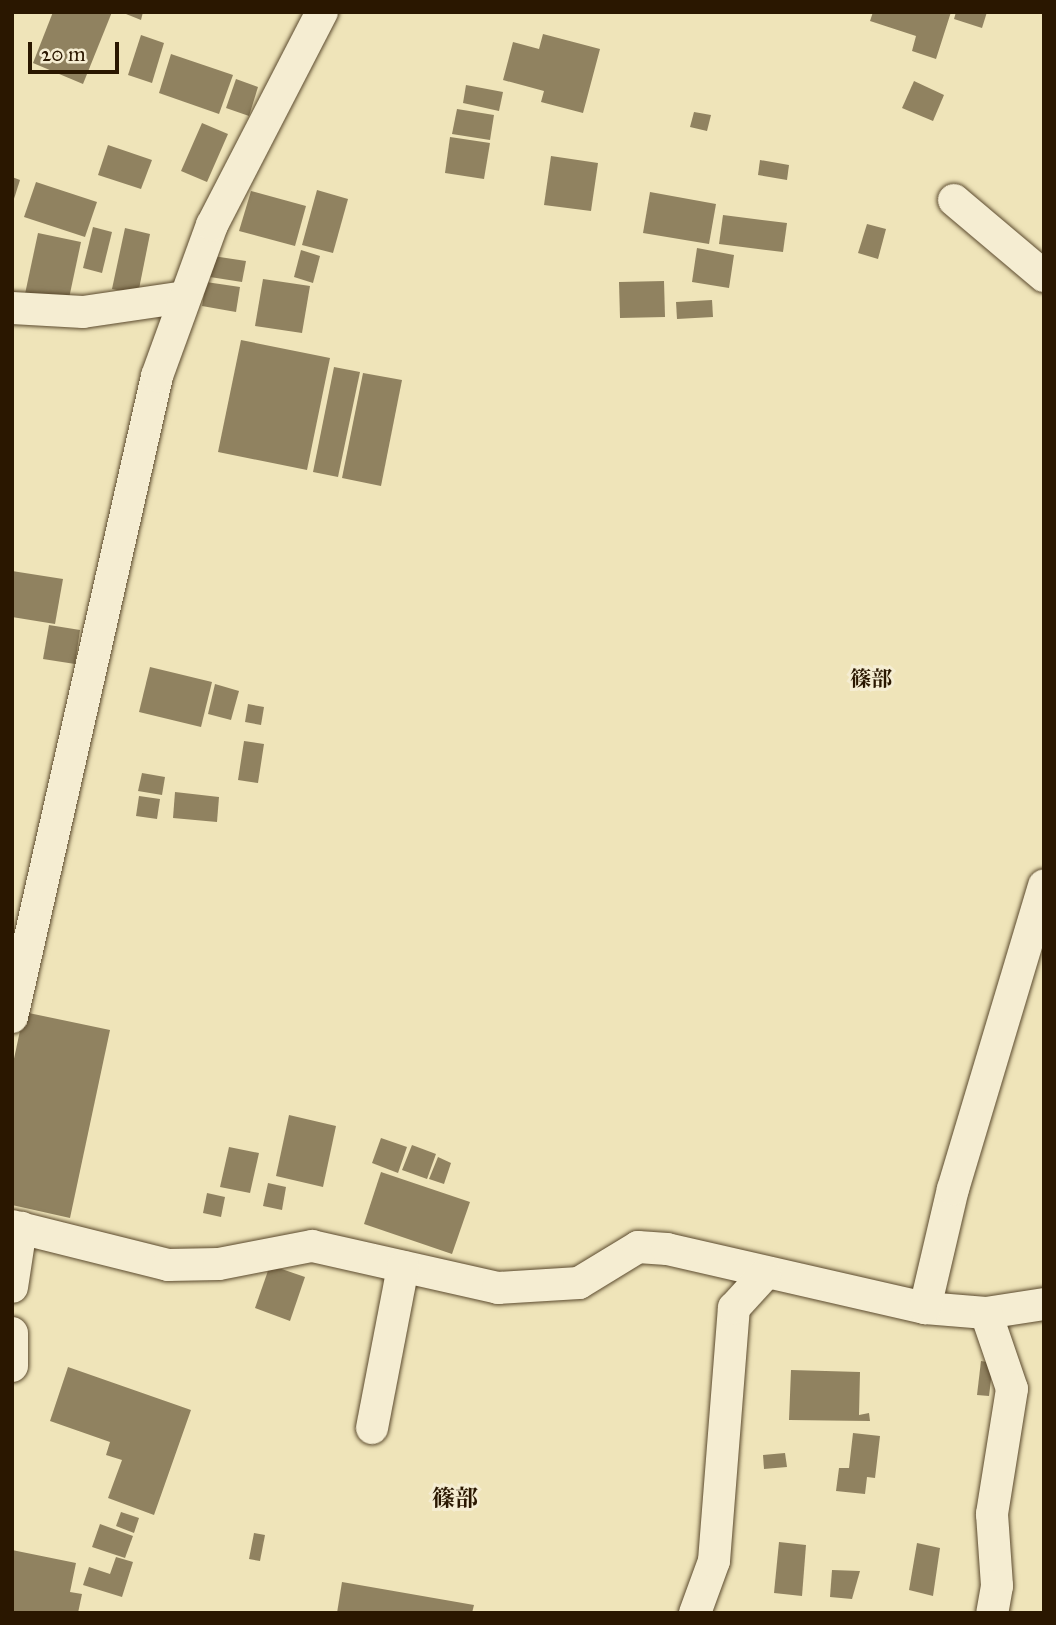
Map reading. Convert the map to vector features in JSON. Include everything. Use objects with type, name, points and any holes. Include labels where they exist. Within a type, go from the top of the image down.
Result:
[{"type":"street","points":[[12,1017],[157,376],[212,225],[322,12]]},
{"type":"street","points":[[954,200],[1044,276]]},
{"type":"street","points":[[12,308],[83,312],[185,298]]},
{"type":"street","points":[[925,1308],[953,1189],[1044,885]]},
{"type":"street","points":[[12,1287],[17,1227],[168,1265],[219,1264],[312,1246],[498,1288],[548,1287],[579,1283],[638,1247],[710,1257],[765,1274],[925,1308],[986,1313],[1044,1304]]},
{"type":"street","points":[[372,1428],[403,1267]]},
{"type":"street","points":[[695,1613],[714,1561],[734,1308],[765,1274]]},
{"type":"street","points":[[986,1313],[1012,1389],[992,1514],[997,1586],[992,1613]]},
{"type":"street","points":[[12,1333],[12,1366]]},
{"type":"building","points":[[53,12],[112,12],[83,84],[33,63]]},
{"type":"building","points":[[121,12],[143,12],[141,20]]},
{"type":"building","points":[[873,12],[951,12],[936,59],[912,51],[916,36],[870,21]]},
{"type":"building","points":[[956,12],[987,12],[982,28],[954,19]]},
{"type":"building","points":[[543,34],[600,49],[583,113],[541,102],[544,91],[503,80],[513,42],[539,49]]},
{"type":"building","points":[[141,35],[164,43],[152,83],[128,75]]},
{"type":"building","points":[[171,54],[233,75],[219,114],[159,93]]},
{"type":"building","points":[[236,79],[258,87],[249,116],[226,108]]},
{"type":"building","points":[[914,81],[944,95],[933,121],[902,108]]},
{"type":"building","points":[[466,85],[503,92],[499,111],[463,103]]},
{"type":"building","points":[[457,109],[494,115],[490,140],[452,134]]},
{"type":"building","points":[[694,112],[711,115],[707,131],[690,127]]},
{"type":"building","points":[[202,123],[228,134],[207,182],[181,171]]},
{"type":"building","points":[[450,137],[490,143],[484,179],[445,173]]},
{"type":"building","points":[[108,145],[152,160],[141,189],[98,175]]},
{"type":"building","points":[[551,156],[598,163],[591,211],[544,205]]},
{"type":"building","points":[[760,160],[789,165],[787,180],[758,175]]},
{"type":"building","points":[[12,177],[20,180],[13,202],[12,202]]},
{"type":"building","points":[[36,182],[97,202],[85,237],[24,217]]},
{"type":"building","points":[[317,190],[348,199],[333,253],[302,245]]},
{"type":"building","points":[[251,191],[306,206],[295,246],[239,231]]},
{"type":"building","points":[[650,192],[716,204],[709,244],[643,233]]},
{"type":"building","points":[[723,215],[787,223],[783,252],[719,244]]},
{"type":"building","points":[[867,224],[886,229],[878,259],[858,253]]},
{"type":"building","points":[[93,227],[112,232],[102,273],[83,268]]},
{"type":"building","points":[[125,228],[150,234],[138,294],[112,289]]},
{"type":"building","points":[[38,233],[81,242],[68,303],[25,294]]},
{"type":"building","points":[[697,248],[734,255],[729,288],[692,282]]},
{"type":"building","points":[[301,250],[320,256],[313,283],[294,277]]},
{"type":"building","points":[[213,256],[246,261],[242,282],[210,277]]},
{"type":"building","points":[[263,279],[310,286],[302,333],[255,326]]},
{"type":"building","points":[[664,281],[665,317],[620,318],[619,282]]},
{"type":"building","points":[[206,282],[240,287],[236,312],[202,306]]},
{"type":"building","points":[[712,300],[713,317],[677,319],[676,302]]},
{"type":"building","points":[[241,340],[330,358],[307,470],[218,452]]},
{"type":"building","points":[[334,367],[360,372],[338,477],[313,472]]},
{"type":"building","points":[[363,373],[402,380],[381,486],[342,478]]},
{"type":"building","points":[[12,571],[63,579],[55,624],[12,617]]},
{"type":"building","points":[[49,625],[80,630],[75,664],[43,659]]},
{"type":"building","points":[[150,667],[212,682],[201,727],[139,712]]},
{"type":"building","points":[[215,684],[239,691],[231,720],[208,714]]},
{"type":"building","points":[[248,704],[264,707],[261,725],[245,722]]},
{"type":"building","points":[[244,741],[264,744],[258,783],[238,780]]},
{"type":"building","points":[[142,773],[165,777],[162,795],[138,791]]},
{"type":"building","points":[[175,792],[219,797],[217,822],[173,818]]},
{"type":"building","points":[[139,796],[160,799],[157,819],[136,816]]},
{"type":"building","points":[[24,1012],[110,1030],[70,1218],[12,1205],[12,1068]]},
{"type":"building","points":[[289,1115],[336,1126],[323,1187],[276,1176]]},
{"type":"building","points":[[381,1138],[407,1147],[398,1173],[372,1163]]},
{"type":"building","points":[[412,1145],[436,1154],[427,1179],[402,1170]]},
{"type":"building","points":[[229,1147],[259,1153],[250,1193],[220,1187]]},
{"type":"building","points":[[438,1157],[451,1163],[444,1184],[429,1179]]},
{"type":"building","points":[[381,1172],[470,1202],[452,1254],[364,1224]]},
{"type":"building","points":[[268,1183],[286,1187],[282,1210],[263,1206]]},
{"type":"building","points":[[207,1193],[225,1197],[221,1217],[203,1213]]},
{"type":"building","points":[[270,1265],[305,1277],[290,1321],[255,1308]]},
{"type":"building","points":[[981,1361],[993,1363],[989,1396],[977,1395]]},
{"type":"building","points":[[68,1367],[191,1410],[154,1515],[108,1498],[122,1460],[106,1455],[110,1442],[50,1421]]},
{"type":"building","points":[[791,1370],[860,1372],[859,1415],[869,1413],[870,1421],[789,1420]]},
{"type":"building","points":[[853,1433],[880,1436],[875,1478],[867,1477],[865,1494],[836,1491],[839,1468],[849,1468]]},
{"type":"building","points":[[785,1453],[787,1467],[764,1469],[763,1455]]},
{"type":"building","points":[[121,1512],[139,1518],[134,1533],[116,1526]]},
{"type":"building","points":[[100,1524],[133,1536],[125,1558],[92,1547]]},
{"type":"building","points":[[254,1533],[265,1535],[260,1561],[249,1559]]},
{"type":"building","points":[[779,1542],[806,1545],[802,1596],[774,1593]]},
{"type":"building","points":[[917,1543],[940,1548],[933,1596],[909,1590]]},
{"type":"building","points":[[12,1550],[76,1563],[70,1592],[82,1594],[78,1613],[12,1613]]},
{"type":"building","points":[[116,1557],[133,1562],[122,1597],[83,1585],[89,1567],[110,1574]]},
{"type":"building","points":[[832,1570],[860,1571],[852,1599],[830,1597]]},
{"type":"building","points":[[342,1582],[474,1605],[472,1613],[337,1613]]},
{"type":"district","name":"篠部","points":[[871,679]]},
{"type":"district","name":"篠部","points":[[455,1498]]}]
